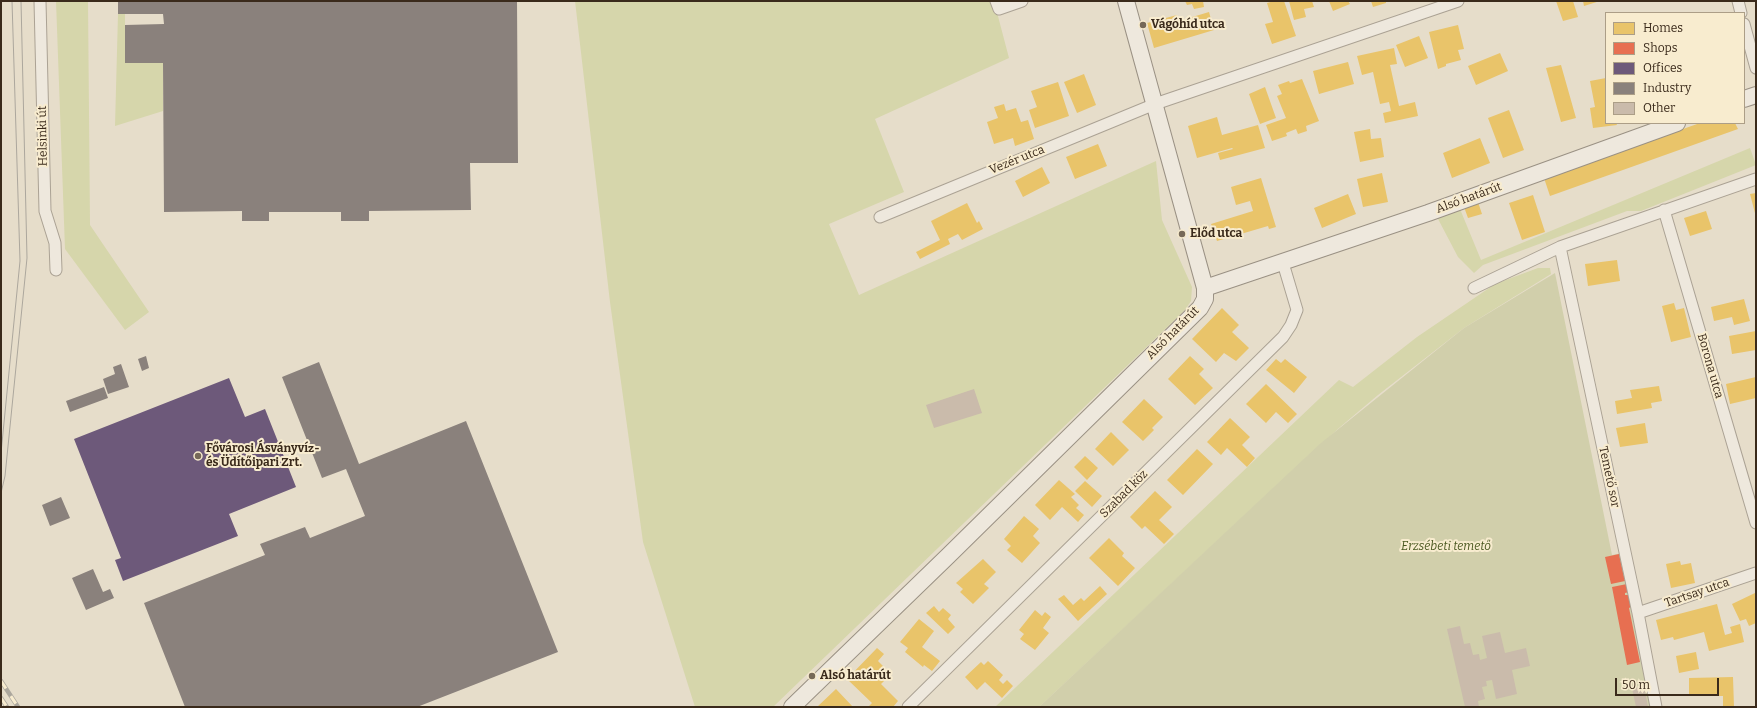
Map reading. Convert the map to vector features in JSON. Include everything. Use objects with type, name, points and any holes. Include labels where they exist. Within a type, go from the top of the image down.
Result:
[{"type":"street","name":"Helsinki út","points":[[40,1],[45,211],[55,243],[56,270]]},
{"type":"street","points":[[998,5],[1022,1]]},
{"type":"street","points":[[1126,1],[1205,288]]},
{"type":"street","points":[[1154,104],[1458,1]]},
{"type":"street","points":[[1738,1],[1741,12]]},
{"type":"street","points":[[1745,28],[1756,68]]},
{"type":"street","points":[[1745,99],[1756,95]]},
{"type":"street","name":"Vezér utca","points":[[880,217],[1154,104]]},
{"type":"street","name":"Alsó határút","points":[[792,707],[1200,308],[1205,299],[1205,288],[1428,213],[1674,124]]},
{"type":"street","points":[[1474,288],[1560,247],[1756,179]]},
{"type":"street","name":"Borona utca","points":[[1664,210],[1756,523]]},
{"type":"street","name":"Temető sor","points":[[1560,247],[1638,613],[1656,707]]},
{"type":"street","name":"Szabad köz","points":[[908,707],[1283,337],[1292,325],[1296,310],[1283,263]]},
{"type":"street","name":"Tartsay utca","points":[[1638,613],[1756,573]]},
{"type":"green space","points":[[56,1],[88,1],[90,225],[149,312],[125,330],[65,249]]},
{"type":"green space","points":[[575,1],[994,1],[1009,58],[875,119],[904,192],[829,224],[859,295],[1156,161],[1162,220],[1192,287],[1191,301],[1185,310],[773,707],[695,707],[643,542],[610,302]]},
{"type":"green space","points":[[118,14],[125,14],[125,63],[163,63],[163,111],[115,126]]},
{"type":"green space","points":[[1750,148],[1756,165],[1641,211],[1627,211],[1483,265],[1474,273],[1458,257],[1437,217],[1460,209],[1481,260]]},
{"type":"green space","points":[[1538,268],[1550,268],[1551,274],[1464,328],[1378,395],[1339,428],[1039,707],[995,707],[1339,380],[1353,387],[1417,337],[1495,284]]},
{"type":"green space","name":"Erzsébeti temető","points":[[1555,273],[1612,555],[1622,553],[1652,707],[1039,707],[1321,443],[1464,328]]},
{"type":"building: Homes","points":[[1185,1],[1203,1],[1204,7],[1194,9],[1192,4],[1187,5]]},
{"type":"building: Homes","points":[[1284,1],[1296,36],[1272,44],[1265,24],[1273,22],[1267,3]]},
{"type":"building: Homes","points":[[1289,1],[1312,1],[1314,7],[1304,9],[1306,17],[1294,20]]},
{"type":"building: Homes","points":[[1329,1],[1348,1],[1350,4],[1333,11]]},
{"type":"building: Homes","points":[[1371,1],[1386,1],[1386,3],[1373,7]]},
{"type":"building: Homes","points":[[1556,1],[1573,1],[1578,17],[1563,21]]},
{"type":"building: Homes","points":[[1583,1],[1600,1],[1584,6]]},
{"type":"building: Homes","points":[[1209,12],[1214,30],[1154,48],[1147,23],[1177,15],[1179,21]]},
{"type":"building: Homes","points":[[1458,25],[1464,49],[1458,50],[1461,60],[1446,64],[1446,66],[1438,69],[1429,32]]},
{"type":"building: Homes","points":[[1419,36],[1428,58],[1405,67],[1396,45]]},
{"type":"building: Homes","points":[[1394,48],[1397,64],[1390,65],[1399,106],[1415,102],[1418,116],[1385,123],[1383,113],[1391,111],[1389,102],[1380,104],[1373,72],[1362,75],[1357,56]]},
{"type":"building: Homes","points":[[1500,53],[1508,71],[1476,85],[1468,66]]},
{"type":"building: Homes","points":[[1348,62],[1354,84],[1319,94],[1313,71]]},
{"type":"building: Homes","points":[[1561,65],[1576,118],[1561,122],[1546,68]]},
{"type":"building: Homes","points":[[1084,74],[1096,105],[1077,113],[1064,82]]},
{"type":"building: Homes","points":[[1605,78],[1605,124],[1617,125],[1593,128],[1590,108],[1595,107],[1590,81]]},
{"type":"building: Homes","points":[[1302,79],[1319,121],[1306,126],[1307,131],[1298,134],[1296,129],[1286,133],[1287,136],[1272,141],[1266,125],[1286,118],[1277,96],[1282,94],[1278,85],[1289,81],[1290,83]]},
{"type":"building: Homes","points":[[1058,82],[1069,116],[1035,128],[1029,110],[1037,107],[1031,91]]},
{"type":"building: Homes","points":[[1265,87],[1276,118],[1260,124],[1249,94]]},
{"type":"building: Homes","points":[[1004,104],[1006,111],[1016,108],[1021,122],[1028,120],[1034,139],[1015,146],[1013,138],[994,144],[987,122],[998,118],[994,107]]},
{"type":"building: Homes","points":[[1509,110],[1524,150],[1503,158],[1488,118]]},
{"type":"building: Homes","points":[[1217,117],[1222,135],[1258,125],[1265,148],[1220,160],[1218,153],[1233,149],[1232,148],[1197,158],[1188,126]]},
{"type":"building: Homes","points":[[1697,124],[1736,124],[1738,129],[1550,196],[1544,178]]},
{"type":"building: Homes","points":[[1370,129],[1371,139],[1381,138],[1384,157],[1360,162],[1354,132]]},
{"type":"building: Homes","points":[[1480,138],[1490,163],[1452,178],[1443,153]]},
{"type":"building: Homes","points":[[1098,144],[1107,166],[1075,179],[1066,157]]},
{"type":"building: Homes","points":[[1042,167],[1050,183],[1023,197],[1015,181]]},
{"type":"building: Homes","points":[[1382,173],[1388,202],[1363,207],[1357,179]]},
{"type":"building: Homes","points":[[1261,178],[1276,227],[1269,229],[1268,226],[1217,241],[1211,224],[1253,211],[1250,201],[1236,205],[1231,187]]},
{"type":"building: Homes","points":[[1756,193],[1756,217],[1750,194]]},
{"type":"building: Homes","points":[[1348,194],[1356,214],[1322,228],[1314,208]]},
{"type":"building: Homes","points":[[1533,195],[1545,232],[1522,240],[1509,203]]},
{"type":"building: Homes","points":[[1478,202],[1482,214],[1468,218],[1464,207]]},
{"type":"building: Homes","points":[[967,203],[977,223],[979,221],[983,229],[962,240],[958,234],[948,239],[950,244],[920,259],[916,252],[940,240],[931,221]]},
{"type":"building: Homes","points":[[1706,211],[1712,229],[1690,236],[1684,218]]},
{"type":"building: Homes","points":[[1617,260],[1620,281],[1588,286],[1585,264]]},
{"type":"building: Homes","points":[[1744,299],[1750,321],[1734,325],[1732,317],[1714,321],[1711,307]]},
{"type":"building: Homes","points":[[1674,303],[1676,310],[1684,308],[1691,337],[1671,342],[1662,306]]},
{"type":"building: Homes","points":[[1222,308],[1239,325],[1232,332],[1249,348],[1236,361],[1224,353],[1216,362],[1192,339]]},
{"type":"building: Homes","points":[[1756,331],[1756,350],[1732,354],[1729,336]]},
{"type":"building: Homes","points":[[1190,356],[1204,369],[1199,374],[1213,388],[1195,405],[1168,379]]},
{"type":"building: Homes","points":[[1276,359],[1281,363],[1285,359],[1307,377],[1294,393],[1266,370]]},
{"type":"building: Homes","points":[[1756,377],[1756,398],[1730,404],[1726,384]]},
{"type":"building: Homes","points":[[1266,384],[1297,414],[1288,423],[1276,412],[1266,423],[1246,404]]},
{"type":"building: Homes","points":[[1659,386],[1662,401],[1651,403],[1652,408],[1617,414],[1615,401],[1632,398],[1630,390]]},
{"type":"building: Homes","points":[[1144,399],[1163,417],[1152,428],[1154,430],[1143,441],[1122,422]]},
{"type":"building: Homes","points":[[1230,418],[1250,437],[1242,445],[1255,458],[1247,467],[1227,448],[1221,455],[1207,442]]},
{"type":"building: Homes","points":[[1645,423],[1648,443],[1620,447],[1616,428]]},
{"type":"building: Homes","points":[[1111,432],[1129,450],[1113,466],[1095,449]]},
{"type":"building: Homes","points":[[1197,449],[1213,464],[1183,495],[1167,480]]},
{"type":"building: Homes","points":[[1085,456],[1098,468],[1087,480],[1074,467]]},
{"type":"building: Homes","points":[[1059,480],[1075,494],[1071,497],[1079,505],[1076,508],[1084,515],[1078,522],[1062,507],[1050,520],[1035,505]]},
{"type":"building: Homes","points":[[1085,481],[1102,496],[1092,507],[1075,491]]},
{"type":"building: Homes","points":[[1155,491],[1172,507],[1159,520],[1174,534],[1164,544],[1145,526],[1142,529],[1130,517]]},
{"type":"building: Homes","points":[[1024,516],[1039,529],[1033,536],[1040,543],[1022,563],[1007,550],[1011,546],[1004,539]]},
{"type":"building: Homes","points":[[1109,538],[1124,553],[1122,556],[1135,568],[1118,586],[1089,558]]},
{"type":"building: Homes","points":[[983,559],[996,572],[984,584],[989,588],[973,604],[960,592],[963,589],[956,583]]},
{"type":"building: Homes","points":[[1680,561],[1681,565],[1691,563],[1695,583],[1671,588],[1666,564]]},
{"type":"building: Homes","points":[[1100,586],[1107,594],[1078,621],[1058,599],[1064,595],[1073,605],[1081,598],[1084,601]]},
{"type":"building: Homes","points":[[1755,593],[1756,623],[1749,626],[1746,619],[1740,621],[1732,604]]},
{"type":"building: Homes","points":[[1717,604],[1725,635],[1732,633],[1730,627],[1740,624],[1744,642],[1709,651],[1704,632],[1674,640],[1673,637],[1661,640],[1656,620]]},
{"type":"building: Homes","points":[[934,606],[939,612],[943,608],[951,615],[948,619],[955,627],[948,634],[926,613]]},
{"type":"building: Homes","points":[[1035,610],[1042,616],[1045,612],[1051,617],[1043,628],[1049,633],[1035,650],[1020,639],[1024,634],[1019,630]]},
{"type":"building: Homes","points":[[919,619],[934,631],[922,647],[940,661],[932,671],[924,665],[923,667],[905,652],[908,648],[900,642]]},
{"type":"building: Homes","points":[[877,648],[884,654],[878,661],[891,674],[881,684],[898,701],[893,707],[869,706],[872,703],[847,679]]},
{"type":"building: Homes","points":[[1696,652],[1699,669],[1679,673],[1676,656]]},
{"type":"building: Homes","points":[[988,661],[1003,675],[999,680],[1003,684],[1007,680],[1013,686],[1002,698],[985,682],[977,690],[965,677],[981,662],[984,665]]},
{"type":"building: Homes","points":[[1733,677],[1734,707],[1723,707],[1723,696],[1689,696],[1689,678]]},
{"type":"building: Homes","points":[[836,689],[853,707],[817,707]]},
{"type":"building: Shops","points":[[1619,554],[1625,581],[1611,584],[1605,557]]},
{"type":"building: Shops","points":[[1627,584],[1629,592],[1625,593],[1625,595],[1629,595],[1631,607],[1629,608],[1640,662],[1627,665],[1612,587]]},
{"type":"building: Offices","points":[[229,378],[245,417],[265,409],[296,487],[229,514],[238,536],[123,581],[115,560],[121,558],[74,439]]},
{"type":"building: Industry","points":[[118,1],[517,1],[518,163],[470,163],[471,210],[369,211],[369,221],[341,221],[341,212],[269,212],[269,221],[242,221],[242,211],[164,212],[163,63],[125,63],[125,25],[164,24],[163,14],[118,14]]},
{"type":"building: Industry","points":[[146,356],[149,368],[142,371],[138,359]]},
{"type":"building: Industry","points":[[319,362],[359,464],[466,421],[558,652],[417,707],[185,707],[144,603],[265,555],[260,544],[305,527],[310,538],[365,516],[346,469],[322,478],[282,377]]},
{"type":"building: Industry","points":[[121,364],[129,387],[108,394],[103,379],[115,374],[113,367]]},
{"type":"building: Industry","points":[[104,387],[108,398],[70,412],[66,401]]},
{"type":"building: Industry","points":[[61,497],[70,518],[50,526],[42,505]]},
{"type":"building: Industry","points":[[93,569],[103,592],[110,589],[114,598],[86,610],[72,578]]},
{"type":"building: Other","points":[[974,389],[982,413],[934,428],[926,405]]},
{"type":"building: Other","points":[[1460,626],[1464,644],[1470,643],[1473,655],[1479,654],[1480,660],[1487,658],[1482,636],[1500,632],[1505,653],[1526,648],[1530,666],[1512,670],[1517,694],[1496,699],[1492,680],[1486,681],[1487,686],[1482,687],[1485,699],[1478,701],[1479,707],[1465,707],[1447,629]]},
{"type":"building: Other","points":[[1644,686],[1648,707],[1636,707],[1632,688]]},
{"type":"tram line","points":[[1,453],[20,261],[12,1]]},
{"type":"tram line","points":[[1,493],[5,476],[27,258],[21,1]]},
{"type":"railway","points":[[1,681],[18,707]]},
{"type":"railway","points":[[1,698],[7,707]]},
{"type":"place","name":"Vágóhíd utca","points":[[1143,25]]},
{"type":"place","name":"Előd utca","points":[[1182,234]]},
{"type":"place","name":"Fővárosi Ásványvíz- és Üdítőipari Zrt.","points":[[198,456]]},
{"type":"place","name":"Alsó határút","points":[[812,676]]}]
